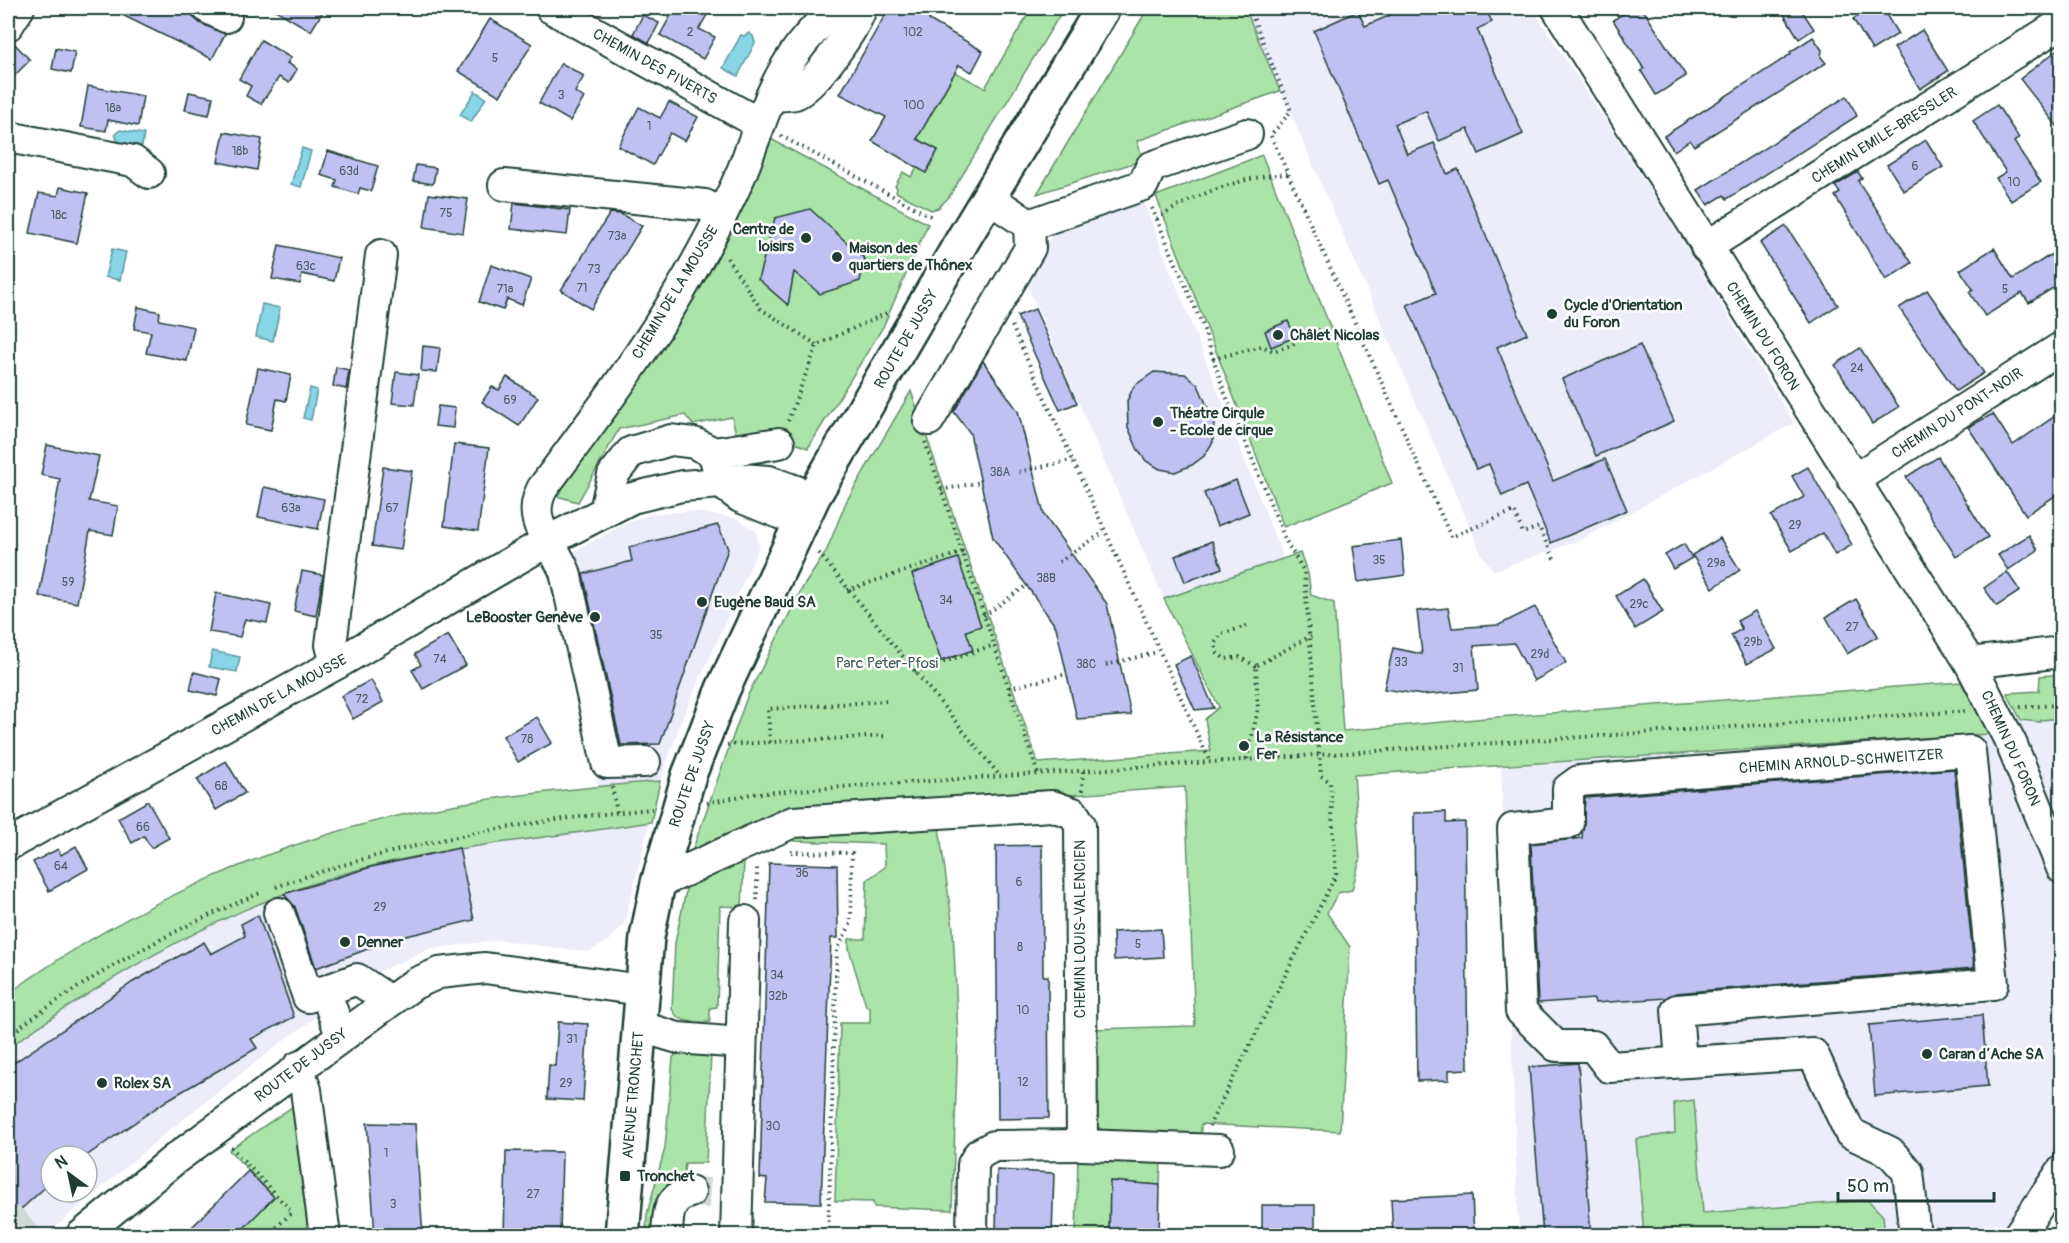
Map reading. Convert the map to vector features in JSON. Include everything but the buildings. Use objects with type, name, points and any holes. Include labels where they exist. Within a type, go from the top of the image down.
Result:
[{"type":"main road","name":"ROUTE DE JUSSY","points":[[641,990],[647,937],[658,883],[689,775],[723,689],[807,509],[988,198],[1103,8]]},
{"type":"main road","name":"AVENUE TRONCHET","points":[[622,1236],[641,990]]},
{"type":"street","points":[[8,25],[19,8]]},
{"type":"street","name":"CHEMIN DES PIVERTS","points":[[551,8],[760,124]]},
{"type":"street","name":"CHEMIN DE LA MOUSSE","points":[[645,762],[607,763],[565,572],[537,524],[536,502],[542,489],[662,321],[722,214],[782,70],[811,30],[837,8]]},
{"type":"street","points":[[771,96],[795,94],[814,79],[859,16],[861,8]]},
{"type":"street","name":"CHEMIN DU FORON","points":[[1562,9],[1706,247],[1970,663],[2008,735],[2061,868]]},
{"type":"street","name":"CHEMIN EMILE-BRESSLER","points":[[1706,247],[2061,23]]},
{"type":"street","points":[[1029,225],[1143,185],[1151,167],[1259,135]]},
{"type":"street","points":[[8,137],[133,161],[149,173]]},
{"type":"street","points":[[504,185],[705,205],[722,214]]},
{"type":"street","points":[[988,198],[1029,225]]},
{"type":"street","points":[[926,429],[1030,248],[1029,225]]},
{"type":"street","points":[[336,664],[331,645],[381,255]]},
{"type":"street","name":"CHEMIN DU PONT-NOIR","points":[[1853,480],[2061,347]]},
{"type":"street","points":[[605,511],[613,475],[632,452],[671,440],[694,443],[714,453],[779,444]]},
{"type":"street","points":[[714,453],[721,483],[740,497],[807,509]]},
{"type":"street","name":"CHEMIN DE LA MOUSSE","points":[[8,845],[336,664],[548,541],[605,511],[658,490],[721,483]]},
{"type":"street","points":[[1970,663],[2061,652]]},
{"type":"street","name":"CHEMIN ARNOLD-SCHWEITZER","points":[[1681,1062],[1677,1010],[1993,984],[1970,752],[1579,781],[1568,789],[1568,823],[1513,829],[1521,1011],[1556,1046],[1593,1046],[1609,1067],[1813,1054],[1850,1133],[1890,1152],[1908,1172],[1915,1236]]},
{"type":"street","name":"CHEMIN LOUIS-VALENCIEN","points":[[658,883],[763,844],[793,822],[1052,806],[1072,813],[1080,824],[1082,1146]]},
{"type":"street","points":[[279,913],[309,997],[357,979],[388,1000]]},
{"type":"street","points":[[736,1236],[744,921]]},
{"type":"street","name":"ROUTE DE JUSSY","points":[[81,1236],[138,1187],[307,1082],[341,1035],[388,1000],[414,984],[439,973],[470,968],[536,974],[641,990]]},
{"type":"street","points":[[325,991],[341,1035]]},
{"type":"street","points":[[638,1026],[678,1038],[741,1043]]},
{"type":"street","points":[[307,1082],[325,1236]]},
{"type":"street","points":[[972,1236],[973,1164],[979,1154],[994,1146],[1214,1150]]},
{"type":"street","points":[[2018,1236],[2061,1171]]},
{"type":"street","points":[[667,1236],[669,1205],[679,1195],[690,1192]]},
{"type":"path","points":[[1249,8],[1291,111],[1259,135],[1288,174],[1451,537],[1514,511],[1523,533],[1539,527],[1554,559]]},
{"type":"path","points":[[760,124],[934,218]]},
{"type":"path","points":[[1157,219],[1178,205],[1253,176],[1288,174]]},
{"type":"path","points":[[1143,185],[1202,324],[1224,391],[1286,541],[1304,572],[1321,754],[1321,776],[1330,782],[1336,875],[1208,1128],[1214,1150]]},
{"type":"path","points":[[722,250],[761,309],[817,345]]},
{"type":"path","points":[[1001,302],[1158,652],[1210,762]]},
{"type":"path","points":[[779,444],[817,345],[894,310]]},
{"type":"path","points":[[1213,359],[1262,346],[1273,351],[1292,345],[1306,332],[1321,330],[1361,337]]},
{"type":"path","points":[[926,429],[941,490],[1038,774]]},
{"type":"path","points":[[1019,472],[1072,460]]},
{"type":"path","points":[[941,490],[981,482]]},
{"type":"path","points":[[1059,562],[1104,532]]},
{"type":"path","points":[[847,590],[963,552]]},
{"type":"path","points":[[819,553],[1000,777]]},
{"type":"path","points":[[984,616],[1027,585]]},
{"type":"path","points":[[1247,626],[1221,634],[1215,643],[1216,653],[1225,658],[1239,657],[1256,666]]},
{"type":"path","points":[[1256,666],[1311,636]]},
{"type":"path","points":[[915,672],[994,645]]},
{"type":"path","points":[[1106,665],[1158,652]]},
{"type":"path","points":[[1247,759],[1258,709],[1256,666]]},
{"type":"path","points":[[1009,688],[1067,674]]},
{"type":"path","points":[[770,742],[768,709],[886,701]]},
{"type":"path","points":[[751,794],[1924,712]]},
{"type":"path","points":[[723,745],[888,735]]},
{"type":"path","points":[[744,921],[757,914],[757,860],[763,844],[852,853],[851,923],[837,950],[828,1235]]},
{"type":"path","points":[[228,1145],[292,1212]]},
{"type":"path","points":[[268,1236],[319,1186]]},
{"type":"shaded area","name":"Cycle d'Orientation du Foron","points":[[1245,8],[1532,8],[1661,206],[1794,423],[1582,539],[1494,571],[1482,555]]},
{"type":"shaded area","name":"Théatre Cirqule - Ecole de cirque","points":[[1142,198],[1284,560],[1164,599],[1027,284],[1055,230]]},
{"type":"shaded area","points":[[689,511],[736,518],[756,531],[759,547],[682,719],[660,781],[624,924],[609,941],[588,952],[499,940],[429,949],[378,972],[279,1044],[168,1131],[99,1190],[99,1144],[39,1144],[39,1204],[82,1204],[46,1235],[8,1235],[8,1048],[76,1000],[183,938],[284,894],[371,867],[459,848],[607,829],[551,564],[625,524],[652,514]]},
{"type":"shaded area","points":[[2061,717],[2061,1171],[2018,1235],[1519,1235],[1501,767],[1989,735],[2021,720]]},
{"type":"green space","points":[[1029,8],[1064,8],[949,197],[938,208],[931,210],[896,192],[895,186],[903,172],[911,177],[917,167],[926,173],[938,150],[917,139],[955,72],[985,88],[1031,9]]},
{"type":"green space","points":[[1148,8],[1245,8],[1280,91],[1137,141],[1143,160],[1037,194]]},
{"type":"green space","points":[[767,137],[928,224],[883,327],[808,448],[777,436],[738,442],[732,417],[693,425],[685,415],[619,429],[578,502],[550,494]]},
{"type":"green space","points":[[1262,155],[1392,483],[1284,527],[1156,196]]},
{"type":"green space","name":"Parc Peter-Pfosi","points":[[911,391],[1038,763],[1211,751],[1205,719],[1219,707],[1164,599],[1300,553],[1308,573],[1311,595],[1334,603],[1343,731],[1961,682],[1989,734],[1354,775],[1360,859],[1352,890],[1338,893],[1327,913],[1350,947],[1340,1131],[1201,1124],[1201,1136],[1109,1138],[1092,1120],[1091,1029],[1195,1026],[1185,787],[807,814],[690,857],[747,697],[803,587],[826,552],[846,502]]},
{"type":"green space","points":[[2061,674],[2061,718],[2040,722],[2021,720],[2007,693],[2039,691],[2040,676]]},
{"type":"green space","points":[[660,781],[651,822],[406,858],[322,880],[274,898],[181,940],[93,991],[8,1048],[8,994],[104,932],[206,880],[314,839],[425,810],[513,796]]},
{"type":"green space","points":[[938,820],[953,928],[958,1035],[952,1210],[874,1207],[873,1202],[835,1201],[840,1023],[870,1023],[870,1007],[866,1006],[849,949],[849,939],[865,939],[867,880],[885,867],[884,844],[794,841],[789,834]]},
{"type":"green space","points":[[739,854],[744,861],[742,907],[720,906],[717,1007],[710,1008],[710,1022],[683,1020],[672,1009],[675,943],[688,881]]},
{"type":"green space","points":[[681,1051],[711,1053],[706,1163],[685,1163],[683,1183],[659,1235],[646,1236],[647,1214],[665,1148],[673,1057]]},
{"type":"green space","points":[[1694,1100],[1703,1213],[1868,1200],[1883,1216],[1885,1235],[1644,1235],[1636,1139],[1675,1133],[1674,1103]]},
{"type":"green space","points":[[298,1103],[316,1235],[236,1235],[274,1197],[229,1150]]},
{"type":"green space","points":[[1161,1157],[1160,1185],[1110,1182],[1109,1235],[1076,1236],[1078,1158]]},
{"type":"water","points":[[749,33],[753,36],[755,43],[738,76],[723,68],[741,35]]},
{"type":"water","points":[[475,91],[486,98],[471,122],[460,115]]},
{"type":"water","points":[[120,130],[144,134],[142,146],[118,142],[115,134]]},
{"type":"water","points":[[302,148],[311,151],[301,187],[291,184]]},
{"type":"water","points":[[112,249],[126,252],[120,280],[105,277]]},
{"type":"water","points":[[262,304],[280,308],[273,341],[256,337]]},
{"type":"water","points":[[310,388],[317,390],[311,420],[303,418]]},
{"type":"water","points":[[212,651],[240,657],[237,672],[209,667]]},
{"type":"tunnel","points":[[690,1192],[710,1193]]},
{"type":"tunnel","points":[[8,1236],[29,1217]]},
{"type":"place","name":"Centre de loisirs","points":[[806,238]]},
{"type":"place","name":"Maison des quartiers de Thônex","points":[[837,257]]},
{"type":"place","name":"Cycle d'Orientation du Foron","points":[[1552,314]]},
{"type":"place","name":"Châlet Nicolas","points":[[1278,335]]},
{"type":"place","name":"Théatre Cirqule - Ecole de cirque","points":[[1158,422]]},
{"type":"place","name":"Eugène Baud SA","points":[[702,602]]},
{"type":"place","name":"LeBooster Genève","points":[[595,617]]},
{"type":"place","name":"La Résistance Fer","points":[[1244,746]]},
{"type":"place","name":"Denner","points":[[345,942]]},
{"type":"place","name":"Caran d‘Ache SA","points":[[1927,1054]]},
{"type":"place","name":"Rolex SA","points":[[102,1083]]},
{"type":"place","name":"Tronchet","points":[[625,1176]]}]
